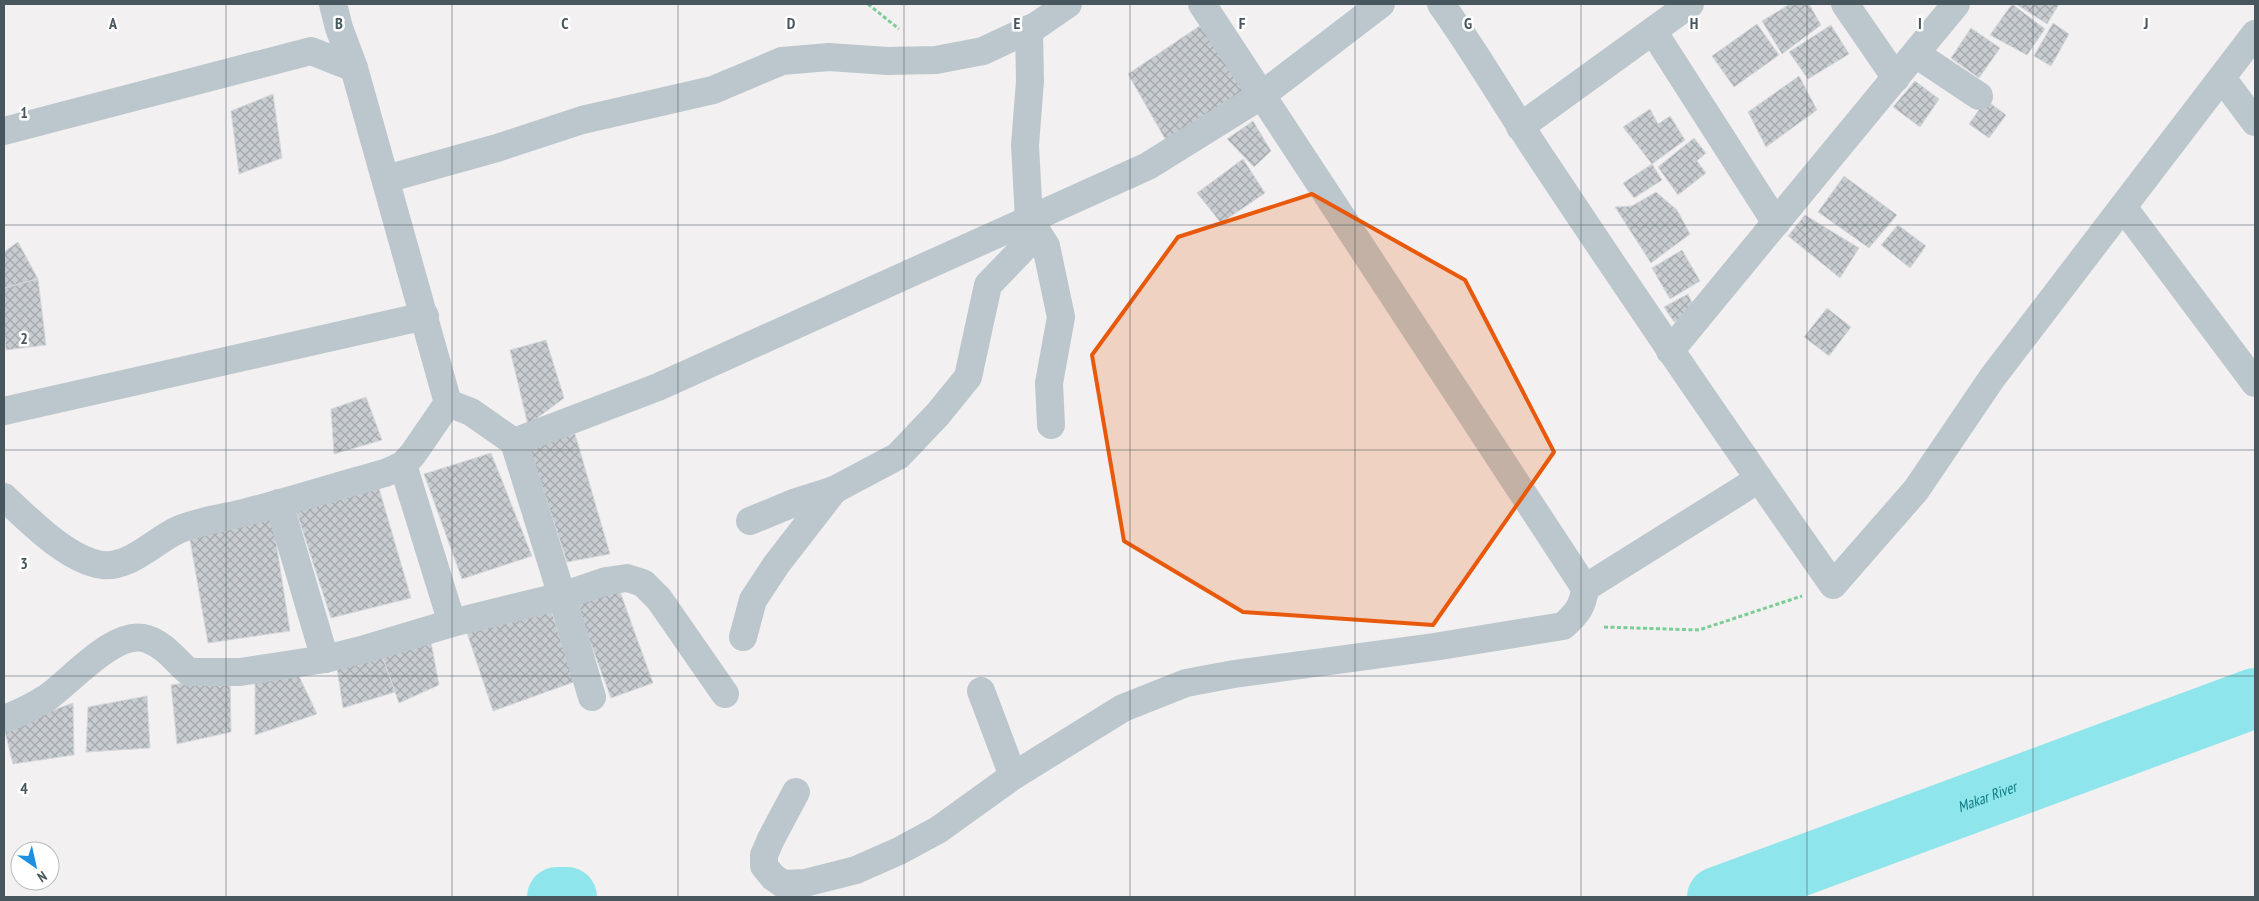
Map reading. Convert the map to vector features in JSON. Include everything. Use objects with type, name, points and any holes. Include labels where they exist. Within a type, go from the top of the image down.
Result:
[{"type":"street","points":[[386,179],[497,148],[582,120],[713,90],[782,61],[829,57],[887,61],[936,60],[983,51],[1029,30],[1068,4]]},
{"type":"street","points":[[796,792],[764,855],[764,866],[773,878],[784,884],[805,882],[856,870],[899,851],[938,830],[1013,776],[1123,708],[1186,683],[1234,674],[1434,647],[1563,626],[1576,616],[1584,603],[1585,588],[1202,4]]},
{"type":"street","points":[[514,442],[658,387],[1034,226],[1148,166],[1262,95],[1380,4]]},
{"type":"street","points":[[1441,4],[1464,36],[1520,127],[1670,351],[1834,585],[1916,490],[1992,378],[2255,34]]},
{"type":"street","points":[[1520,127],[1690,4]]},
{"type":"street","points":[[1845,4],[1896,78]]},
{"type":"street","points":[[1670,351],[1956,4]]},
{"type":"street","points":[[311,51],[336,16]]},
{"type":"street","points":[[336,16],[354,68],[448,403]]},
{"type":"street","points":[[1029,30],[1030,81],[1025,145],[1034,226],[1046,246],[1061,317],[1049,383],[1051,425]]},
{"type":"street","points":[[1653,31],[1776,223]]},
{"type":"street","points":[[4,131],[311,51],[354,68]]},
{"type":"street","points":[[1916,54],[1979,96]]},
{"type":"street","points":[[2222,78],[2255,122]]},
{"type":"street","points":[[2123,206],[2255,383]]},
{"type":"street","points":[[750,521],[796,502],[834,490],[898,456],[938,414],[968,376],[988,286],[1034,226]]},
{"type":"street","points":[[4,411],[425,316]]},
{"type":"street","points":[[448,403],[471,412],[514,442],[592,697]]},
{"type":"street","points":[[4,497],[41,530],[76,556],[103,565],[119,563],[178,530],[191,525],[279,503],[385,473],[403,465],[448,403]]},
{"type":"street","points":[[403,465],[452,623]]},
{"type":"street","points":[[1585,588],[1759,479]]},
{"type":"street","points":[[743,638],[753,600],[776,565],[834,490]]},
{"type":"street","points":[[279,503],[325,659]]},
{"type":"street","points":[[4,719],[22,712],[48,696],[110,647],[128,639],[146,638],[161,646],[189,672],[201,674],[240,672],[325,659],[452,623],[562,596],[606,581],[627,578],[643,583],[659,599],[725,694]]},
{"type":"street","points":[[982,691],[1013,776]]},
{"type":"path","points":[[1563,626],[1699,630],[1834,585]]},
{"type":"highlighted area","points":[[1312,194],[1465,280],[1554,452],[1433,625],[1243,612],[1124,541],[1092,355],[1178,237]]},
{"type":"building","points":[[1790,4],[1809,4],[1821,25],[1782,54],[1762,21]]},
{"type":"building","points":[[2012,4],[2045,29],[2027,55],[1990,35]]},
{"type":"building","points":[[2016,4],[2059,4],[2047,24]]},
{"type":"building","points":[[2053,23],[2069,34],[2051,66],[2034,56]]},
{"type":"building","points":[[1757,24],[1779,55],[1734,87],[1712,56]]},
{"type":"building","points":[[1201,25],[1246,93],[1168,144],[1128,74]]},
{"type":"building","points":[[1831,25],[1849,54],[1808,79],[1789,52]]},
{"type":"building","points":[[1971,28],[2000,48],[1979,78],[1951,58]]},
{"type":"building","points":[[1799,76],[1817,110],[1766,147],[1748,112]]},
{"type":"building","points":[[1915,81],[1939,99],[1920,127],[1893,107]]},
{"type":"building","points":[[273,94],[282,158],[239,174],[231,111]]},
{"type":"building","points":[[1986,100],[2006,115],[1989,138],[1969,124]]},
{"type":"building","points":[[1650,109],[1658,124],[1670,116],[1685,140],[1652,164],[1623,127]]},
{"type":"building","points":[[1253,121],[1271,151],[1254,167],[1227,139]]},
{"type":"building","points":[[1694,138],[1706,153],[1697,161],[1706,173],[1678,195],[1658,167]]},
{"type":"building","points":[[1243,159],[1265,193],[1221,223],[1197,193]]},
{"type":"building","points":[[1652,164],[1662,180],[1634,198],[1623,183]]},
{"type":"building","points":[[1844,176],[1897,215],[1869,248],[1818,212]]},
{"type":"building","points":[[1656,192],[1677,210],[1690,234],[1651,263],[1615,207],[1632,206]]},
{"type":"building","points":[[1805,215],[1859,248],[1840,278],[1788,236]]},
{"type":"building","points":[[1898,225],[1926,246],[1910,268],[1881,245]]},
{"type":"building","points":[[18,242],[38,279],[4,288],[4,252]]},
{"type":"building","points":[[1682,250],[1700,281],[1670,299],[1652,268]]},
{"type":"building","points":[[38,279],[46,345],[6,350],[4,288]]},
{"type":"building","points":[[1688,294],[1696,312],[1674,322],[1664,307]]},
{"type":"building","points":[[1827,308],[1851,327],[1829,356],[1804,337]]},
{"type":"building","points":[[546,340],[564,398],[528,425],[510,350]]},
{"type":"building","points":[[366,397],[382,440],[334,454],[331,409]]},
{"type":"building","points":[[575,434],[610,554],[567,562],[528,444]]},
{"type":"building","points":[[491,453],[532,556],[462,579],[424,474]]},
{"type":"building","points":[[376,478],[411,598],[331,618],[294,504]]},
{"type":"building","points":[[272,517],[290,631],[208,643],[188,529]]},
{"type":"building","points":[[618,586],[653,683],[611,698],[575,601]]},
{"type":"building","points":[[548,600],[574,682],[493,711],[464,624]]},
{"type":"building","points":[[429,631],[439,685],[399,703],[381,653]]},
{"type":"building","points":[[381,653],[395,692],[343,708],[336,661]]},
{"type":"building","points":[[296,670],[317,714],[255,735],[255,676]]},
{"type":"building","points":[[230,676],[231,732],[177,744],[171,685]]},
{"type":"building","points":[[147,696],[150,748],[86,752],[88,707]]},
{"type":"building","points":[[73,703],[74,755],[13,764],[4,728]]},
{"type":"waterway","name":"Makar River","points":[[1717,897],[2255,698]]},
{"type":"waterway","name":"Makar River","points":[[557,897],[567,897]]}]
